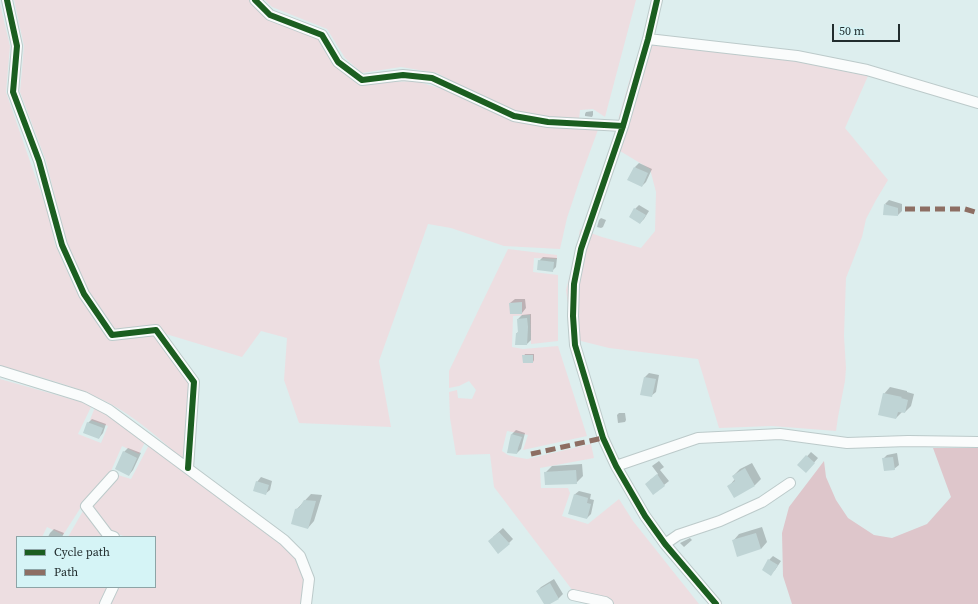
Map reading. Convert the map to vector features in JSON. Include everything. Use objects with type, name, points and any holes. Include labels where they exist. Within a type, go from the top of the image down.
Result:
[{"type":"street","points":[[7,0],[18,46],[13,92],[39,161],[62,245],[84,294],[112,335],[156,330],[194,382],[188,468]]},
{"type":"street","points":[[255,0],[270,15],[322,35],[338,62],[362,80],[403,75],[432,78],[514,116],[548,122],[623,126]]},
{"type":"street","points":[[657,0],[648,39],[623,126],[581,249],[574,284],[573,316],[576,345],[603,438],[616,466],[645,516],[665,544],[716,604]]},
{"type":"street","points":[[648,39],[797,56],[867,70],[978,102]]},
{"type":"street","points":[[0,371],[84,397],[109,410],[284,540],[300,556],[309,579],[306,604]]},
{"type":"street","points":[[616,466],[698,438],[780,434],[847,443],[908,441],[978,442]]},
{"type":"street","points":[[111,536],[108,535],[86,506],[113,476]]},
{"type":"street","points":[[665,544],[678,535],[720,521],[762,502],[790,483]]},
{"type":"street","points":[[105,604],[113,588]]},
{"type":"street","points":[[573,595],[608,604]]},
{"type":"shaded area","points":[[14,0],[249,0],[270,19],[320,38],[363,84],[416,81],[442,89],[490,110],[570,124],[584,130],[599,127],[567,218],[560,249],[504,246],[451,228],[428,224],[379,361],[391,427],[299,423],[284,380],[287,338],[261,331],[242,357],[166,334],[154,325],[115,331],[87,290],[67,245],[46,161],[20,92],[24,46]]},
{"type":"shaded area","points":[[265,0],[636,0],[605,117],[593,109],[580,110],[579,120],[514,115],[437,73],[401,67],[362,73],[345,58],[327,29],[272,7]]},
{"type":"shaded area","points":[[0,4],[10,46],[6,92],[49,216],[55,244],[77,293],[111,341],[153,333],[190,383],[184,461],[138,421],[107,402],[68,386],[0,366]]},
{"type":"shaded area","points":[[642,42],[809,62],[868,76],[845,128],[888,180],[866,219],[862,237],[846,278],[844,336],[846,368],[836,431],[772,426],[719,428],[698,359],[609,348],[573,339],[566,290],[580,229],[641,248],[655,231],[656,192],[650,169],[615,148],[619,116]]},
{"type":"shaded area","points":[[508,249],[557,255],[557,259],[534,258],[533,272],[558,275],[558,341],[531,344],[530,315],[513,316],[512,347],[523,349],[558,346],[587,436],[523,450],[528,435],[507,431],[502,451],[508,455],[527,459],[591,444],[594,458],[540,468],[541,488],[568,488],[570,493],[562,516],[588,524],[619,499],[633,521],[699,604],[613,604],[573,591],[494,487],[490,454],[456,455],[450,418],[449,392],[457,390],[458,398],[472,399],[476,390],[469,381],[459,386],[449,388],[449,371]]},
{"type":"shaded area","points":[[0,379],[92,405],[78,434],[101,443],[108,426],[90,420],[95,407],[146,440],[139,454],[122,446],[111,471],[83,504],[63,535],[47,527],[42,536],[16,536],[16,588],[109,588],[101,604],[0,604]]},
{"type":"shaded area","points":[[150,443],[280,542],[295,556],[305,581],[302,604],[111,604],[119,588],[156,588],[156,536],[124,536],[111,532],[90,507],[118,475],[131,479]]},
{"type":"shaded area","points":[[933,448],[978,448],[978,604],[792,604],[783,576],[782,533],[789,507],[824,461],[826,477],[836,500],[848,518],[874,535],[892,538],[927,524],[951,497]]},
{"type":"shaded area","points":[[83,511],[105,536],[69,536]]},
{"type":"building","points":[[634,167],[648,173],[642,187],[627,180]]},
{"type":"building","points":[[884,204],[898,208],[898,216],[883,215]]},
{"type":"building","points":[[634,208],[646,215],[640,224],[629,217]]},
{"type":"building","points":[[538,260],[554,262],[553,272],[537,270]]},
{"type":"building","points":[[522,302],[522,314],[510,314],[509,303]]},
{"type":"building","points":[[527,318],[527,345],[515,345],[516,333],[518,333],[517,319]]},
{"type":"building","points":[[522,355],[533,355],[533,363],[523,363]]},
{"type":"building","points":[[644,377],[656,379],[652,397],[640,395]]},
{"type":"building","points":[[883,393],[902,397],[901,398],[908,400],[905,413],[898,412],[896,419],[878,415]]},
{"type":"building","points":[[87,422],[103,428],[99,439],[83,433]]},
{"type":"building","points":[[511,434],[522,437],[517,454],[507,453]]},
{"type":"building","points":[[123,451],[137,458],[129,476],[115,469]]},
{"type":"building","points":[[806,455],[815,463],[806,473],[797,465]]},
{"type":"building","points":[[893,457],[895,470],[884,471],[882,458]]},
{"type":"building","points":[[745,468],[755,486],[734,498],[727,486],[735,481],[732,476]]},
{"type":"building","points":[[576,470],[577,484],[545,485],[544,472]]},
{"type":"building","points":[[657,474],[665,486],[653,495],[645,484]]},
{"type":"building","points":[[256,481],[269,485],[266,495],[253,491]]},
{"type":"building","points":[[574,494],[588,498],[587,503],[591,504],[587,519],[568,514]]},
{"type":"building","points":[[304,500],[316,501],[308,529],[291,524],[295,509],[299,508]]},
{"type":"building","points":[[499,532],[510,544],[498,554],[488,541]]},
{"type":"building","points":[[756,533],[761,549],[737,557],[732,540]]},
{"type":"building","points":[[768,559],[778,565],[771,576],[762,570]]},
{"type":"building","points":[[550,583],[559,599],[550,604],[544,604],[536,591]]},
{"type":"marked path","points":[[905,209],[965,209],[978,213]]},
{"type":"marked path","points":[[531,454],[603,438]]},
{"type":"cycle path","points":[[7,0],[17,46],[13,92],[39,161],[62,245],[84,294],[112,335],[156,330],[194,382],[188,468]]},
{"type":"cycle path","points":[[255,0],[270,15],[322,35],[338,62],[362,80],[403,75],[432,78],[514,116],[548,122],[623,126]]},
{"type":"cycle path","points":[[657,0],[648,39],[623,126],[581,249],[574,284],[573,316],[575,345],[603,438],[616,466],[645,516],[665,544],[716,604]]}]
